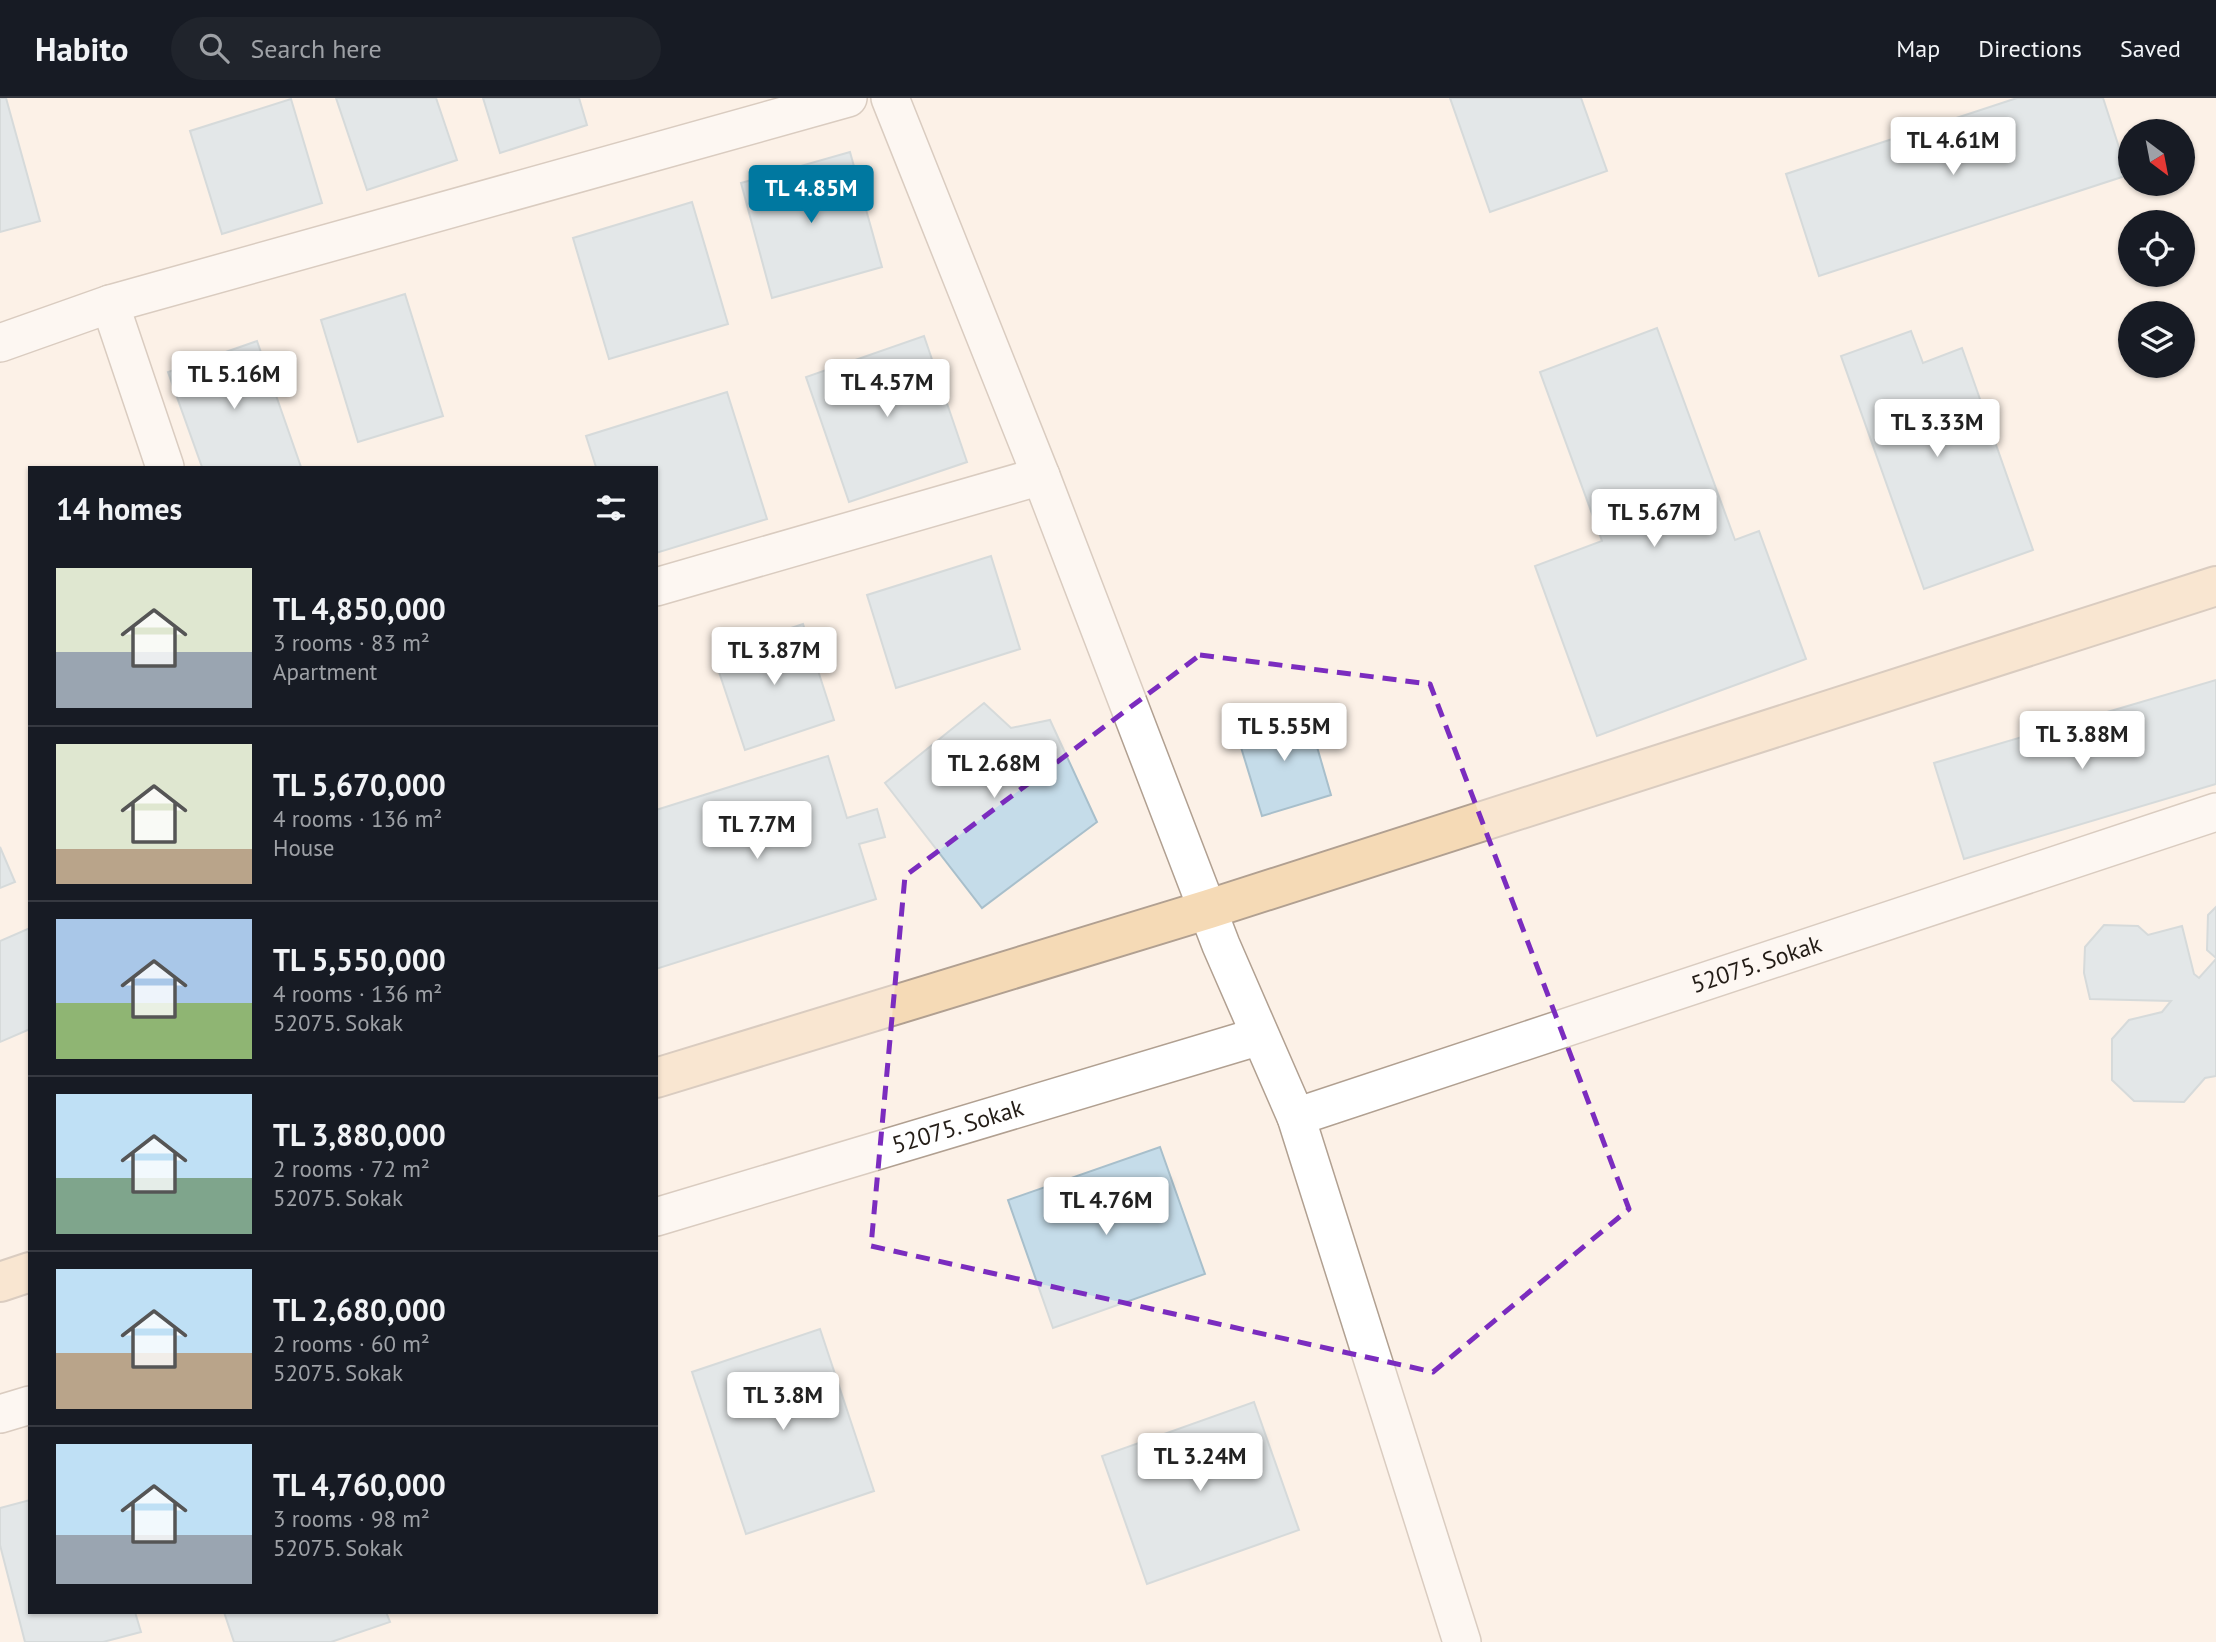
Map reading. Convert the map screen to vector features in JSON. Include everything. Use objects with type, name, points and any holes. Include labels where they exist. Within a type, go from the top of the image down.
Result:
[{"type":"street","points":[[0,343],[110,304],[848,98]]},
{"type":"street","points":[[890,98],[1041,476],[1209,909],[1296,1117],[1462,1642]]},
{"type":"street","points":[[110,304],[165,466]]},
{"type":"street","points":[[658,586],[1041,476]]},
{"type":"street","points":[[658,1077],[1209,909],[2216,586]]},
{"type":"street","name":"52075. Sokak","points":[[1296,1117],[2216,812]]},
{"type":"street","name":"52075. Sokak","points":[[658,1216],[1260,1036]]},
{"type":"street","points":[[0,1282],[28,1273]]},
{"type":"street","points":[[0,1414],[28,1406]]},
{"type":"highlighted area","points":[[1200,655],[1430,684],[1629,1209],[1433,1372],[871,1246],[905,876]]},
{"type":"building","points":[[0,98],[6,98],[40,221],[0,232]]},
{"type":"building","points":[[336,98],[436,98],[457,160],[367,190]]},
{"type":"building","points":[[483,98],[579,98],[587,125],[500,153]]},
{"type":"building","points":[[1450,98],[1581,98],[1607,171],[1490,212]]},
{"type":"building","points":[[2017,98],[2103,98],[2118,144],[2118,178],[1819,276],[1786,174]]},
{"type":"building","points":[[291,99],[322,203],[222,234],[190,131]]},
{"type":"building","points":[[850,152],[882,267],[772,298],[741,183]]},
{"type":"building","points":[[692,202],[728,324],[609,359],[573,238]]},
{"type":"building","points":[[405,294],[443,416],[358,442],[321,320]]},
{"type":"building","points":[[1657,328],[1735,540],[1759,531],[1806,659],[1597,736],[1535,566],[1602,541],[1540,372]]},
{"type":"building","points":[[1911,331],[1923,363],[1962,348],[2033,550],[1924,589],[1841,356]]},
{"type":"building","points":[[924,336],[967,462],[849,502],[806,377]]},
{"type":"building","points":[[257,341],[301,466],[202,466],[168,372]]},
{"type":"building","points":[[727,392],[767,519],[658,552],[658,466],[596,466],[586,436]]},
{"type":"building","points":[[991,556],[1020,649],[896,688],[867,595]]},
{"type":"building","points":[[803,624],[834,720],[745,750],[713,654]]},
{"type":"building","points":[[2216,680],[2216,784],[1964,859],[1934,763]]},
{"type":"building","points":[[984,703],[1011,728],[1050,720],[1097,822],[982,908],[885,783]]},
{"type":"building","points":[[1306,709],[1331,795],[1262,816],[1236,731]]},
{"type":"building","points":[[828,756],[847,818],[877,809],[885,837],[859,844],[876,899],[658,968],[658,809]]},
{"type":"building","points":[[0,847],[15,882],[0,888]]},
{"type":"building","points":[[2216,907],[2216,958],[2207,950],[2208,915]]},
{"type":"building","points":[[2104,925],[2138,926],[2148,935],[2182,926],[2194,974],[2199,978],[2216,959],[2216,1076],[2205,1078],[2184,1102],[2134,1101],[2112,1080],[2112,1039],[2129,1020],[2162,1012],[2171,1001],[2090,999],[2084,973],[2085,947]]},
{"type":"building","points":[[28,929],[28,1030],[0,1042],[0,941]]},
{"type":"building","points":[[1160,1147],[1205,1274],[1053,1328],[1008,1200]]},
{"type":"building","points":[[820,1329],[874,1491],[746,1534],[692,1372]]},
{"type":"building","points":[[1254,1402],[1299,1530],[1147,1584],[1102,1456]]},
{"type":"building","points":[[28,1501],[28,1614],[136,1614],[141,1632],[103,1642],[25,1642],[0,1545],[0,1508]]},
{"type":"building","points":[[225,1614],[387,1614],[390,1622],[331,1642],[234,1642]]}]
